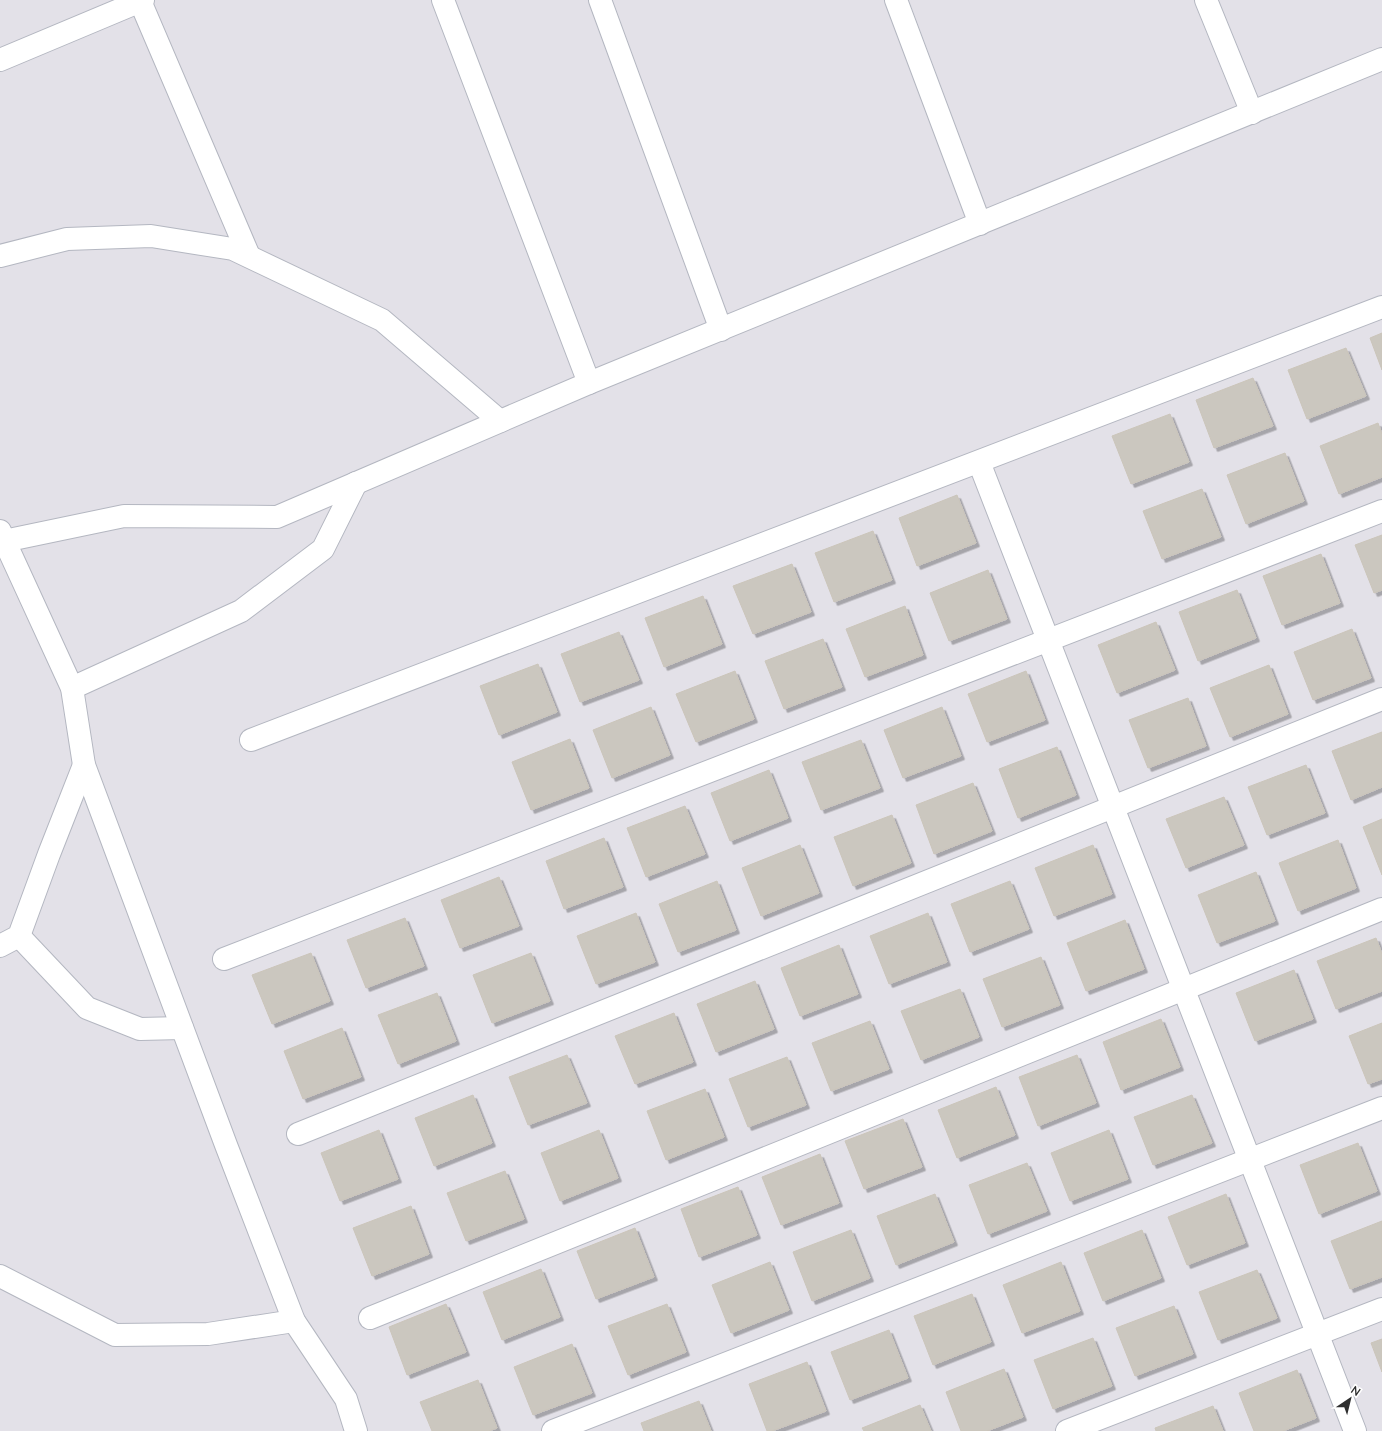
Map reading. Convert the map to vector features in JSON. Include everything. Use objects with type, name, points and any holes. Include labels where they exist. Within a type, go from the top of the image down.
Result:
[{"type":"street","points":[[443,0],[589,383]]},
{"type":"street","points":[[600,0],[721,330]]},
{"type":"street","points":[[896,0],[980,224]]},
{"type":"street","points":[[1206,0],[1252,113]]},
{"type":"street","points":[[0,60],[141,1],[249,256]]},
{"type":"street","points":[[356,1431],[346,1399],[294,1321],[182,1028],[84,765],[72,688],[1,538],[124,516],[277,517],[589,383],[1382,60]]},
{"type":"street","points":[[0,256],[67,239],[151,236],[233,249],[382,320],[500,421]]},
{"type":"street","points":[[252,740],[1382,307]]},
{"type":"street","points":[[979,462],[1355,1431]]},
{"type":"street","points":[[72,688],[241,611],[323,549],[356,483]]},
{"type":"street","points":[[224,959],[1382,511]]},
{"type":"street","points":[[298,1134],[1382,699]]},
{"type":"street","points":[[0,946],[19,936],[84,765]]},
{"type":"street","points":[[370,1318],[1382,910]]},
{"type":"street","points":[[19,936],[87,1008],[140,1029],[182,1028]]},
{"type":"street","points":[[553,1431],[1382,1108]]},
{"type":"street","points":[[0,1276],[115,1336],[208,1334],[294,1321]]},
{"type":"street","points":[[1067,1431],[1382,1309]]},
{"type":"shaded area","points":[[0,0],[1382,0],[1382,1431],[0,1431]]},
{"type":"building","points":[[1382,333],[1382,370],[1370,338]]},
{"type":"building","points":[[1346,348],[1366,396],[1307,419],[1288,370]]},
{"type":"building","points":[[1253,378],[1273,426],[1214,448],[1196,400]]},
{"type":"building","points":[[1170,414],[1189,462],[1131,484],[1112,436]]},
{"type":"building","points":[[1378,423],[1382,434],[1382,477],[1339,494],[1320,446]]},
{"type":"building","points":[[1285,453],[1304,501],[1246,524],[1227,475]]},
{"type":"building","points":[[1202,489],[1221,537],[1162,559],[1143,511]]},
{"type":"building","points":[[957,495],[976,543],[917,566],[899,518]]},
{"type":"building","points":[[873,531],[892,580],[834,602],[815,553]]},
{"type":"building","points":[[1382,535],[1382,590],[1374,593],[1355,545]]},
{"type":"building","points":[[1321,554],[1340,603],[1282,625],[1263,576]]},
{"type":"building","points":[[792,564],[811,612],[753,634],[733,586]]},
{"type":"building","points":[[988,570],[1007,619],[949,641],[930,593]]},
{"type":"building","points":[[1237,590],[1256,638],[1198,661],[1179,612]]},
{"type":"building","points":[[703,596],[722,644],[664,667],[645,618]]},
{"type":"building","points":[[905,606],[923,655],[865,677],[846,629]]},
{"type":"building","points":[[1156,622],[1175,670],[1117,693],[1098,645]]},
{"type":"building","points":[[1352,629],[1371,678],[1313,700],[1294,652]]},
{"type":"building","points":[[619,632],[639,680],[580,702],[561,654]]},
{"type":"building","points":[[823,639],[842,687],[784,709],[765,661]]},
{"type":"building","points":[[538,664],[557,712],[499,735],[480,686]]},
{"type":"building","points":[[1269,665],[1288,714],[1230,737],[1210,688]]},
{"type":"building","points":[[735,671],[754,719],[696,742],[676,694]]},
{"type":"building","points":[[1026,671],[1045,720],[987,742],[968,694]]},
{"type":"building","points":[[1188,698],[1206,746],[1148,768],[1129,720]]},
{"type":"building","points":[[651,707],[670,755],[612,778],[593,730]]},
{"type":"building","points":[[942,707],[961,756],[903,778],[884,730]]},
{"type":"building","points":[[1382,732],[1382,787],[1351,800],[1332,751]]},
{"type":"building","points":[[570,739],[589,788],[531,810],[512,762]]},
{"type":"building","points":[[861,740],[880,788],[821,810],[802,762]]},
{"type":"building","points":[[1057,747],[1076,795],[1018,818],[999,769]]},
{"type":"building","points":[[1306,765],[1325,813],[1267,835],[1248,787]]},
{"type":"building","points":[[769,770],[788,818],[730,841],[711,793]]},
{"type":"building","points":[[973,783],[992,831],[934,854],[916,805]]},
{"type":"building","points":[[1224,797],[1244,845],[1186,868],[1166,819]]},
{"type":"building","points":[[685,806],[705,854],[646,877],[627,828]]},
{"type":"building","points":[[892,815],[911,863],[853,886],[834,837]]},
{"type":"building","points":[[1382,819],[1382,875],[1363,827]]},
{"type":"building","points":[[604,838],[623,887],[564,909],[546,861]]},
{"type":"building","points":[[1338,840],[1356,888],[1298,911],[1279,863]]},
{"type":"building","points":[[800,845],[819,893],[761,916],[742,868]]},
{"type":"building","points":[[1093,845],[1112,894],[1054,916],[1035,868]]},
{"type":"building","points":[[1256,872],[1275,921],[1217,943],[1198,895]]},
{"type":"building","points":[[499,877],[519,926],[460,948],[441,900]]},
{"type":"building","points":[[717,881],[736,930],[678,952],[659,904]]},
{"type":"building","points":[[1010,881],[1029,929],[970,952],[951,904]]},
{"type":"building","points":[[636,913],[655,962],[596,984],[577,936]]},
{"type":"building","points":[[928,913],[947,962],[889,984],[870,936]]},
{"type":"building","points":[[405,918],[424,966],[366,988],[347,940]]},
{"type":"building","points":[[1125,920],[1144,969],[1086,991],[1067,943]]},
{"type":"building","points":[[1376,938],[1382,954],[1382,991],[1336,1009],[1317,961]]},
{"type":"building","points":[[839,945],[858,994],[800,1016],[781,968]]},
{"type":"building","points":[[311,953],[330,1001],[272,1024],[252,975]]},
{"type":"building","points":[[531,953],[550,1001],[492,1023],[473,975]]},
{"type":"building","points":[[1041,957],[1060,1005],[1002,1027],[983,979]]},
{"type":"building","points":[[1294,970],[1313,1019],[1255,1041],[1236,993]]},
{"type":"building","points":[[755,981],[774,1029],[716,1052],[697,1004]]},
{"type":"building","points":[[960,989],[979,1037],[921,1060],[901,1011]]},
{"type":"building","points":[[437,993],[456,1041],[398,1064],[378,1015]]},
{"type":"building","points":[[674,1013],[693,1062],[635,1084],[615,1036]]},
{"type":"building","points":[[1161,1019],[1180,1067],[1121,1090],[1103,1042]]},
{"type":"building","points":[[870,1021],[889,1069],[831,1091],[812,1043]]},
{"type":"building","points":[[1382,1023],[1382,1079],[1368,1084],[1349,1036]]},
{"type":"building","points":[[342,1028],[361,1077],[303,1099],[284,1051]]},
{"type":"building","points":[[567,1055],[587,1103],[528,1125],[509,1077]]},
{"type":"building","points":[[1077,1055],[1096,1103],[1038,1126],[1019,1077]]},
{"type":"building","points":[[787,1057],[806,1105],[748,1127],[729,1079]]},
{"type":"building","points":[[996,1087],[1015,1135],[957,1158],[938,1110]]},
{"type":"building","points":[[705,1089],[724,1137],[666,1160],[647,1111]]},
{"type":"building","points":[[473,1095],[492,1143],[434,1166],[415,1118]]},
{"type":"building","points":[[1192,1095],[1212,1143],[1153,1165],[1134,1117]]},
{"type":"building","points":[[903,1119],[922,1167],[864,1189],[845,1141]]},
{"type":"building","points":[[379,1130],[398,1179],[340,1201],[321,1153]]},
{"type":"building","points":[[599,1130],[618,1178],[560,1201],[541,1153]]},
{"type":"building","points":[[1109,1130],[1128,1179],[1070,1201],[1051,1153]]},
{"type":"building","points":[[1358,1143],[1377,1191],[1319,1214],[1300,1165]]},
{"type":"building","points":[[820,1154],[839,1203],[781,1225],[762,1177]]},
{"type":"building","points":[[1027,1163],[1047,1211],[988,1234],[969,1185]]},
{"type":"building","points":[[505,1171],[524,1219],[466,1241],[447,1193]]},
{"type":"building","points":[[738,1187],[757,1235],[699,1257],[681,1209]]},
{"type":"building","points":[[935,1194],[954,1242],[896,1265],[877,1216]]},
{"type":"building","points":[[1226,1194],[1245,1243],[1187,1265],[1168,1217]]},
{"type":"building","points":[[411,1206],[429,1254],[372,1276],[353,1228]]},
{"type":"building","points":[[1382,1221],[1382,1277],[1350,1289],[1331,1241]]},
{"type":"building","points":[[635,1228],[654,1277],[596,1299],[577,1251]]},
{"type":"building","points":[[851,1230],[870,1278],[812,1301],[793,1252]]},
{"type":"building","points":[[1142,1230],[1161,1278],[1103,1301],[1084,1253]]},
{"type":"building","points":[[770,1262],[789,1310],[731,1333],[712,1285]]},
{"type":"building","points":[[1061,1262],[1080,1311],[1022,1333],[1003,1285]]},
{"type":"building","points":[[541,1269],[560,1317],[502,1340],[483,1292]]},
{"type":"building","points":[[1257,1270],[1277,1318],[1218,1340],[1199,1292]]},
{"type":"building","points":[[972,1294],[991,1342],[933,1365],[914,1316]]},
{"type":"building","points":[[446,1304],[466,1352],[407,1375],[389,1327]]},
{"type":"building","points":[[667,1304],[686,1352],[628,1375],[608,1326]]},
{"type":"building","points":[[1174,1306],[1193,1354],[1135,1376],[1116,1328]]},
{"type":"building","points":[[889,1330],[908,1378],[850,1400],[831,1352]]},
{"type":"building","points":[[1093,1338],[1112,1386],[1053,1409],[1034,1360]]},
{"type":"building","points":[[1382,1339],[1382,1372],[1371,1343]]},
{"type":"building","points":[[572,1344],[592,1393],[533,1415],[514,1367]]},
{"type":"building","points":[[807,1362],[826,1411],[772,1431],[767,1431],[749,1384]]},
{"type":"building","points":[[1004,1369],[1023,1417],[987,1431],[961,1431],[946,1392]]},
{"type":"building","points":[[1297,1370],[1316,1418],[1283,1431],[1254,1431],[1239,1393]]},
{"type":"building","points":[[478,1380],[497,1428],[489,1431],[432,1431],[420,1402]]},
{"type":"building","points":[[699,1401],[711,1431],[644,1431],[641,1423]]},
{"type":"building","points":[[920,1405],[931,1431],[864,1431],[862,1428]]},
{"type":"building","points":[[1213,1406],[1223,1431],[1156,1431],[1155,1428]]}]
